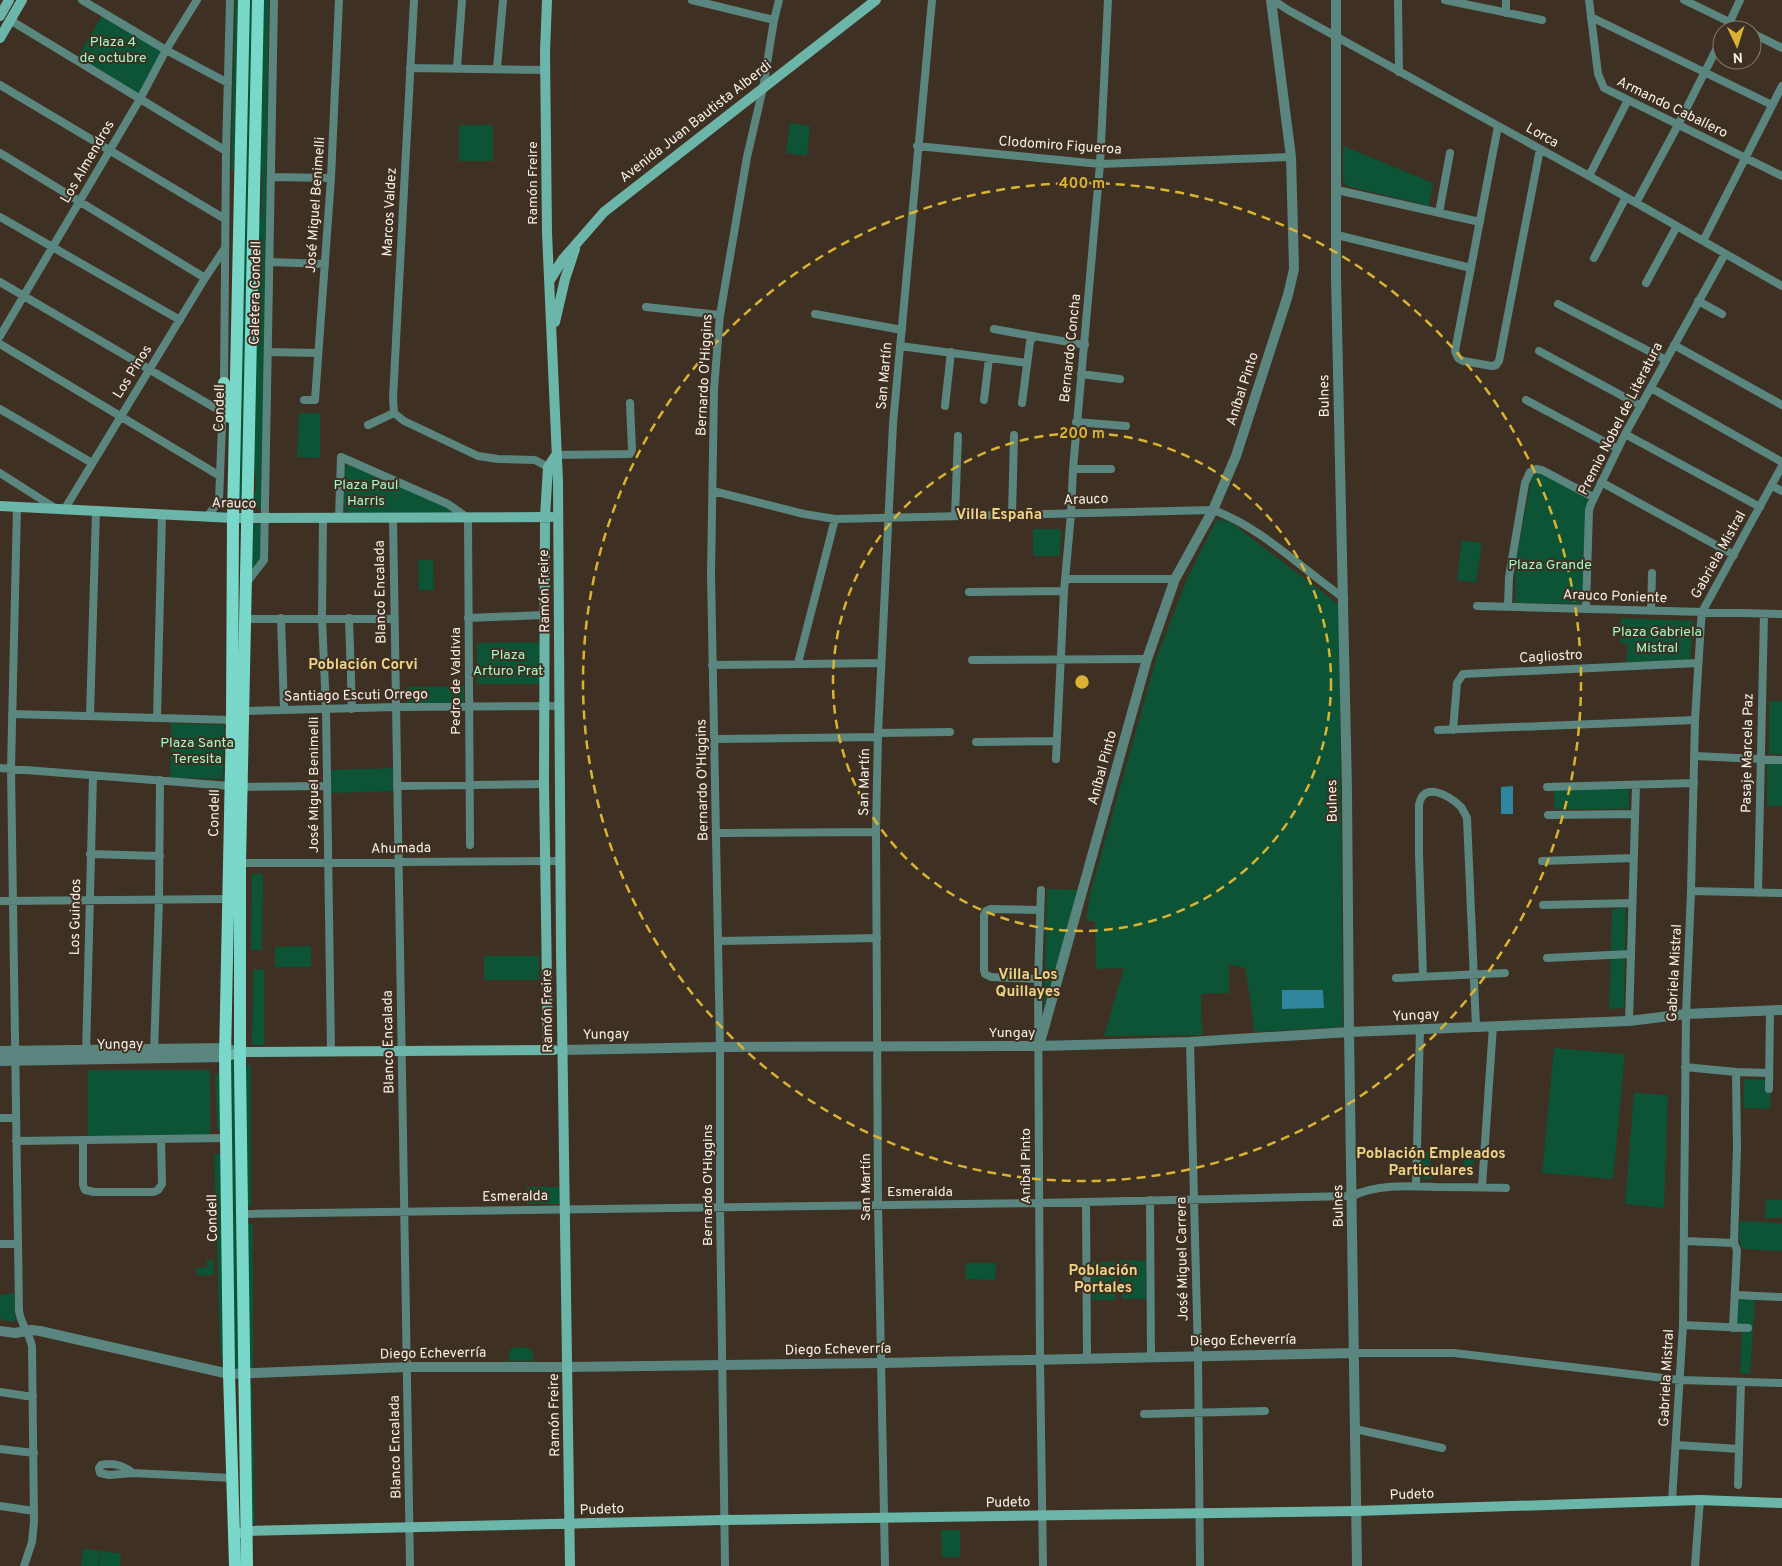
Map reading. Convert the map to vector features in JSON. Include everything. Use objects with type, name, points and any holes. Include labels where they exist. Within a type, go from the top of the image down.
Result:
[{"type":"main road","points":[[0,15],[9,0]]},
{"type":"main road","points":[[0,38],[22,0]]},
{"type":"main road","name":"Condell","points":[[244,0],[233,518],[232,720],[240,863],[243,1373],[247,1566]]},
{"type":"main road","name":"Condell","points":[[235,1566],[229,1374],[226,1052],[228,899],[243,711],[258,0]]},
{"type":"main road","name":"Ramón Freire","points":[[547,0],[548,254],[558,480],[562,1050],[570,1566]]},
{"type":"main road","name":"Avenida Juan Bautista Alberdi","points":[[549,281],[563,259],[604,212],[876,0]]},
{"type":"main road","points":[[552,343],[558,306],[580,239]]},
{"type":"main road","points":[[548,254],[563,259]]},
{"type":"main road","points":[[224,383],[235,448]]},
{"type":"main road","points":[[556,455],[548,467],[558,480]]},
{"type":"main road","name":"Ramón Freire","points":[[548,467],[545,517],[544,784],[548,1050]]},
{"type":"main road","name":"Arauco","points":[[0,506],[233,518],[557,517]]},
{"type":"main road","name":"Yungay","points":[[240,1052],[562,1050]]},
{"type":"main road","name":"Pudeto","points":[[235,1537],[247,1530],[570,1525],[724,1520],[1199,1514],[1700,1500],[1782,1503]]},
{"type":"street","points":[[82,0],[166,50],[228,83]]},
{"type":"street","points":[[206,517],[219,501],[224,383],[226,152],[230,0]]},
{"type":"street","name":"Caletera Condell","points":[[247,582],[264,560],[274,0]]},
{"type":"street","name":"José Miguel Benimelli","points":[[304,400],[315,400],[331,178],[339,0]]},
{"type":"street","name":"Marcos Valdez","points":[[394,412],[393,398],[414,0]]},
{"type":"street","points":[[457,68],[462,0]]},
{"type":"street","points":[[497,68],[503,0]]},
{"type":"street","points":[[692,0],[774,20]]},
{"type":"street","name":"Bernardo O'Higgins","points":[[725,1566],[720,1206],[720,1047],[711,574],[714,389],[720,315],[747,157],[763,88],[779,0]]},
{"type":"street","name":"San Martín","points":[[884,1566],[878,1204],[876,832],[878,736],[893,424],[932,0]]},
{"type":"street","name":"Bernardo Concha","points":[[1056,759],[1064,591],[1071,514],[1076,422],[1085,345],[1100,164],[1108,0]]},
{"type":"street","name":"Lorca","points":[[1272,0],[1589,176],[1782,286]]},
{"type":"street","name":"Aníbal Pinto","points":[[1043,1566],[1039,1046],[1146,659],[1175,579],[1213,510],[1236,456],[1288,296],[1294,269],[1291,157],[1272,0]]},
{"type":"street","name":"Bulnes","points":[[1336,0],[1336,278],[1344,598],[1357,1566]]},
{"type":"street","points":[[1398,0],[1399,72]]},
{"type":"street","points":[[1445,0],[1542,20]]},
{"type":"street","points":[[1506,0],[1506,13]]},
{"type":"street","name":"Armando Caballero","points":[[1589,0],[1601,84],[1604,88],[1782,176]]},
{"type":"street","points":[[1684,0],[1726,20]]},
{"type":"street","points":[[1731,20],[1740,0]]},
{"type":"street","name":"Los Almendros","points":[[0,336],[140,99],[193,1]]},
{"type":"street","points":[[1273,17],[1279,12],[1288,10]]},
{"type":"street","points":[[1590,17],[1705,73],[1777,101]]},
{"type":"street","points":[[10,20],[226,152]]},
{"type":"street","points":[[1762,38],[1782,48]]},
{"type":"street","points":[[1636,203],[1712,59]]},
{"type":"street","points":[[410,68],[546,70]]},
{"type":"street","points":[[0,85],[225,219]]},
{"type":"street","points":[[1703,241],[1745,158],[1777,101],[1782,86]]},
{"type":"street","points":[[1589,176],[1628,100]]},
{"type":"street","points":[[1498,126],[1455,354],[1463,360],[1488,366],[1496,365],[1500,358],[1540,149]]},
{"type":"street","name":"Clodomiro Figueroa","points":[[918,146],[1100,164],[1291,157]]},
{"type":"street","points":[[0,154],[205,278]]},
{"type":"street","points":[[1439,213],[1450,154]]},
{"type":"street","points":[[272,176],[331,178]]},
{"type":"street","points":[[1337,190],[1480,222]]},
{"type":"street","points":[[1594,258],[1626,197]]},
{"type":"street","points":[[0,217],[180,320]]},
{"type":"street","points":[[1646,283],[1677,226]]},
{"type":"street","points":[[1337,235],[1471,268]]},
{"type":"street","name":"Los Pinos","points":[[60,510],[92,463],[225,248]]},
{"type":"street","name":"Premio Nobel de Literatura","points":[[1586,609],[1589,510],[1594,497],[1625,434],[1725,254]]},
{"type":"street","points":[[269,262],[325,264]]},
{"type":"street","points":[[0,282],[222,412]]},
{"type":"street","points":[[1698,301],[1722,314]]},
{"type":"street","points":[[1558,304],[1666,360]]},
{"type":"street","points":[[646,307],[720,315]]},
{"type":"street","points":[[815,314],[902,330]]},
{"type":"street","points":[[994,329],[1085,345]]},
{"type":"street","points":[[1022,403],[1030,342],[1034,337]]},
{"type":"street","points":[[0,344],[220,476]]},
{"type":"street","points":[[1674,345],[1782,405]]},
{"type":"street","points":[[900,346],[1028,363]]},
{"type":"street","points":[[1539,351],[1641,406]]},
{"type":"street","points":[[268,352],[318,353]]},
{"type":"street","points":[[944,406],[951,352]]},
{"type":"street","points":[[984,400],[989,358]]},
{"type":"street","points":[[1081,374],[1120,379]]},
{"type":"street","points":[[1651,388],[1782,462]]},
{"type":"street","points":[[1526,400],[1618,449]]},
{"type":"street","points":[[556,455],[630,454],[632,450],[630,403]]},
{"type":"street","points":[[0,409],[92,463]]},
{"type":"street","points":[[368,425],[394,412],[404,421],[478,456],[498,459],[535,460],[548,467]]},
{"type":"street","points":[[1076,422],[1126,426]]},
{"type":"street","points":[[1625,434],[1760,508]]},
{"type":"street","points":[[1012,515],[1014,435]]},
{"type":"street","points":[[955,516],[958,436]]},
{"type":"street","points":[[339,518],[341,457],[448,504],[468,518]]},
{"type":"street","name":"Gabriela Mistral","points":[[1672,1501],[1683,1325],[1686,1014],[1695,720],[1702,612],[1782,466]]},
{"type":"street","points":[[1073,468],[1111,469]]},
{"type":"street","points":[[1508,607],[1509,577],[1525,483],[1530,472],[1532,470],[1542,470],[1594,497]]},
{"type":"street","points":[[0,473],[60,510]]},
{"type":"street","points":[[1601,482],[1734,555]]},
{"type":"street","points":[[1772,486],[1782,491]]},
{"type":"street","name":"Arauco","points":[[713,491],[804,514],[835,518],[1213,510],[1233,517],[1262,535],[1344,598]]},
{"type":"street","points":[[16,507],[11,769],[19,1313],[32,1347],[34,1453],[33,1535],[24,1566]]},
{"type":"street","points":[[90,716],[96,511]]},
{"type":"street","points":[[157,718],[162,515]]},
{"type":"street","name":"José Miguel Benimelli","points":[[323,518],[322,618],[326,710],[331,1051]]},
{"type":"street","name":"Blanco Encalada","points":[[393,518],[410,1566]]},
{"type":"street","name":"Pedro de Valdivia","points":[[468,518],[470,845]]},
{"type":"street","points":[[798,663],[835,518]]},
{"type":"street","points":[[1651,611],[1652,572]]},
{"type":"street","points":[[1065,579],[1175,579]]},
{"type":"street","points":[[969,592],[1064,591]]},
{"type":"street","name":"Arauco Poniente","points":[[1477,606],[1782,614]]},
{"type":"street","name":"Pasaje Marcela Paz","points":[[1758,893],[1764,614]]},
{"type":"street","points":[[468,618],[545,615]]},
{"type":"street","points":[[245,618],[394,619]]},
{"type":"street","points":[[281,618],[284,710]]},
{"type":"street","points":[[350,618],[352,709]]},
{"type":"street","points":[[972,660],[1146,659]]},
{"type":"street","points":[[712,665],[882,663]]},
{"type":"street","name":"Cagliostro","points":[[1453,730],[1457,683],[1463,674],[1698,663]]},
{"type":"street","name":"Santiago Escuti Orrego","points":[[243,711],[396,707],[560,706]]},
{"type":"street","points":[[12,714],[232,720]]},
{"type":"street","points":[[1438,730],[1695,720]]},
{"type":"street","points":[[715,739],[878,736],[950,732]]},
{"type":"street","points":[[976,742],[1057,741]]},
{"type":"street","points":[[1695,756],[1782,760]]},
{"type":"street","points":[[0,768],[236,786],[326,786]]},
{"type":"street","name":"Los Guindos","points":[[86,1055],[93,776]]},
{"type":"street","points":[[154,1054],[160,856],[160,780]]},
{"type":"street","points":[[1547,787],[1694,783]]},
{"type":"street","points":[[397,786],[544,784]]},
{"type":"street","points":[[1629,1020],[1636,785]]},
{"type":"street","points":[[1423,977],[1419,805],[1420,798],[1424,793],[1431,792],[1441,793],[1461,808],[1467,818],[1469,829],[1476,1027]]},
{"type":"street","points":[[1548,815],[1635,814]]},
{"type":"street","points":[[716,833],[876,832]]},
{"type":"street","points":[[90,854],[160,856]]},
{"type":"street","points":[[1542,861],[1634,858]]},
{"type":"street","name":"Ahumada","points":[[240,863],[561,861]]},
{"type":"street","points":[[1039,1046],[1038,978],[1041,890]]},
{"type":"street","points":[[1691,891],[1782,893]]},
{"type":"street","points":[[0,901],[228,899]]},
{"type":"street","points":[[1544,905],[1632,904]]},
{"type":"street","points":[[1038,978],[991,977],[985,974],[984,915],[986,911],[991,909],[1040,910]]},
{"type":"street","points":[[718,941],[877,938]]},
{"type":"street","points":[[1546,958],[1631,954]]},
{"type":"street","points":[[1396,978],[1505,973]]},
{"type":"street","points":[[1769,1089],[1770,1010]]},
{"type":"street","name":"Yungay","points":[[562,1050],[720,1047],[1039,1046],[1190,1042],[1349,1032],[1629,1020],[1686,1014],[1782,1010]]},
{"type":"street","points":[[1482,1187],[1493,1026]]},
{"type":"street","points":[[1416,1186],[1420,1030]]},
{"type":"street","name":"José Miguel Carrera","points":[[1190,1042],[1198,1356],[1200,1566]]},
{"type":"street","name":"Yungay","points":[[0,1051],[15,1056]]},
{"type":"street","name":"Yungay","points":[[0,1061],[15,1056],[240,1052]]},
{"type":"street","points":[[1685,1067],[1769,1073]]},
{"type":"street","points":[[1733,1328],[1736,1245],[1736,1072]]},
{"type":"street","points":[[0,1118],[16,1118]]},
{"type":"street","points":[[16,1141],[227,1138]]},
{"type":"street","points":[[83,1140],[85,1190],[94,1192],[154,1192],[162,1184],[161,1139]]},
{"type":"street","name":"Esmeralda","points":[[242,1214],[1040,1203],[1194,1198],[1352,1196],[1364,1190],[1416,1186],[1506,1188]]},
{"type":"street","points":[[1150,1200],[1151,1357]]},
{"type":"street","points":[[1086,1202],[1087,1358]]},
{"type":"street","points":[[1685,1241],[1736,1245]]},
{"type":"street","points":[[0,1244],[18,1244]]},
{"type":"street","points":[[1735,1295],[1782,1297]]},
{"type":"street","points":[[1683,1325],[1748,1328]]},
{"type":"street","name":"Diego Echeverría","points":[[0,1331],[15,1333],[40,1331],[229,1374],[407,1367],[882,1364],[1087,1358],[1454,1353],[1680,1380],[1782,1383]]},
{"type":"street","points":[[1738,1485],[1741,1382]]},
{"type":"street","points":[[0,1392],[33,1397]]},
{"type":"street","points":[[1144,1414],[1266,1410]]},
{"type":"street","points":[[1355,1429],[1442,1448]]},
{"type":"street","points":[[1676,1445],[1739,1449]]},
{"type":"street","points":[[0,1448],[34,1453]]},
{"type":"street","points":[[133,1473],[232,1478]]},
{"type":"street","points":[[1695,1566],[1700,1500]]},
{"type":"street","points":[[0,1506],[34,1512]]},
{"type":"green space","points":[[235,0],[241,0],[234,170],[231,170]]},
{"type":"green space","points":[[249,0],[254,0],[244,500],[239,500]]},
{"type":"green space","points":[[262,0],[269,0],[262,508],[251,508],[256,490],[256,475],[253,465],[257,237],[261,215],[262,179],[259,154]]},
{"type":"green space","name":"Plaza 4 de octubre","points":[[103,14],[164,52],[140,95],[77,58]]},
{"type":"green space","points":[[790,123],[810,126],[807,156],[786,153]]},
{"type":"green space","points":[[459,125],[493,125],[493,161],[459,161]]},
{"type":"green space","points":[[1343,146],[1433,183],[1429,206],[1347,186],[1343,180]]},
{"type":"green space","points":[[299,413],[320,413],[320,458],[297,457]]},
{"type":"green space","name":"Plaza Paul Harris","points":[[352,463],[451,509],[451,512],[449,514],[348,513],[344,508],[344,469]]},
{"type":"green space","name":"Plaza Grande","points":[[1541,472],[1590,500],[1583,604],[1515,603],[1516,559],[1532,476]]},
{"type":"green space","points":[[1224,520],[1232,523],[1339,605],[1343,1027],[1254,1032],[1245,968],[1229,964],[1229,993],[1201,994],[1202,1035],[1104,1036],[1124,968],[1096,969],[1095,921],[1086,921],[1090,894],[1156,659],[1188,576],[1216,521]]},
{"type":"green space","points":[[252,524],[262,524],[261,558],[251,572]]},
{"type":"green space","points":[[1033,529],[1061,529],[1060,556],[1033,556]]},
{"type":"green space","points":[[1462,540],[1482,543],[1476,583],[1457,580]]},
{"type":"green space","points":[[418,560],[433,560],[434,590],[419,590]]},
{"type":"green space","name":"Plaza Gabriela Mistral","points":[[1621,618],[1694,621],[1690,660],[1626,662],[1628,644],[1620,643]]},
{"type":"green space","name":"Plaza Arturo Prat","points":[[539,642],[540,684],[477,684],[477,643]]},
{"type":"green space","points":[[464,686],[464,703],[407,704],[406,687]]},
{"type":"green space","points":[[1769,701],[1782,701],[1782,754],[1769,754]]},
{"type":"green space","name":"Plaza Santa Teresita","points":[[171,723],[224,725],[223,779],[170,778]]},
{"type":"green space","points":[[1767,762],[1782,763],[1782,806],[1767,806]]},
{"type":"green space","points":[[396,768],[397,791],[330,793],[329,770]]},
{"type":"green space","points":[[1629,787],[1629,809],[1554,809],[1554,790]]},
{"type":"green space","points":[[252,874],[263,874],[262,950],[251,950]]},
{"type":"green space","points":[[1047,889],[1078,890],[1044,1010]]},
{"type":"green space","points":[[1626,907],[1624,1008],[1609,1009],[1612,909]]},
{"type":"green space","points":[[311,946],[311,967],[275,967],[275,947]]},
{"type":"green space","points":[[484,956],[539,956],[539,980],[484,980]]},
{"type":"green space","points":[[253,969],[264,970],[264,1045],[252,1045]]},
{"type":"green space","points":[[1554,1048],[1625,1054],[1613,1179],[1542,1173]]},
{"type":"green space","points":[[230,1060],[235,1060],[240,1368],[236,1371],[233,1368]]},
{"type":"green space","points":[[243,1065],[251,1065],[251,1206],[245,1207]]},
{"type":"green space","points":[[88,1070],[210,1070],[210,1137],[88,1137]]},
{"type":"green space","points":[[215,1074],[224,1074],[225,1130],[217,1130]]},
{"type":"green space","points":[[1744,1079],[1771,1080],[1770,1109],[1743,1108]]},
{"type":"green space","points":[[1634,1093],[1668,1095],[1664,1208],[1625,1204]]},
{"type":"green space","points":[[1422,1152],[1430,1152],[1431,1179],[1422,1180]]},
{"type":"green space","points":[[1474,1152],[1473,1177],[1464,1177],[1463,1153]]},
{"type":"green space","points":[[214,1154],[223,1154],[225,1361],[222,1360],[220,1348]]},
{"type":"green space","points":[[527,1187],[561,1187],[561,1204],[527,1204]]},
{"type":"green space","points":[[1766,1199],[1782,1200],[1782,1218],[1765,1218]]},
{"type":"green space","points":[[1740,1221],[1782,1223],[1782,1251],[1743,1249],[1739,1243]]},
{"type":"green space","points":[[246,1224],[253,1224],[253,1368],[250,1368],[250,1314],[246,1289]]},
{"type":"green space","points":[[207,1260],[213,1260],[214,1275],[197,1276],[196,1268],[207,1267]]},
{"type":"green space","points":[[1120,1260],[1146,1261],[1146,1299],[1122,1299]]},
{"type":"green space","points":[[1092,1262],[1116,1262],[1116,1300],[1092,1300]]},
{"type":"green space","points":[[966,1263],[996,1263],[995,1280],[966,1279]]},
{"type":"green space","points":[[14,1293],[16,1320],[12,1322],[0,1319],[0,1295]]},
{"type":"green space","points":[[1737,1299],[1755,1300],[1750,1374],[1740,1373],[1742,1326],[1737,1326]]},
{"type":"green space","points":[[514,1347],[529,1348],[533,1352],[533,1361],[509,1361],[509,1352]]},
{"type":"green space","points":[[248,1385],[252,1385],[255,1523],[250,1523]]},
{"type":"green space","points":[[941,1530],[960,1530],[960,1557],[942,1557]]},
{"type":"green space","points":[[83,1549],[100,1551],[98,1566],[81,1566]]},
{"type":"green space","points":[[101,1551],[121,1554],[120,1566],[99,1566]]},
{"type":"water","points":[[1513,786],[1513,814],[1501,814],[1501,787]]},
{"type":"water","points":[[1282,990],[1323,990],[1324,1008],[1282,1009]]},
{"type":"district","name":"Villa España","points":[[999,515]]},
{"type":"district","name":"Población Corvi","points":[[363,665]]},
{"type":"district","name":"Villa Los Quillayes","points":[[1028,984]]},
{"type":"district","name":"Población Empleados Particulares","points":[[1431,1162]]},
{"type":"district","name":"Población Portales","points":[[1103,1280]]}]
